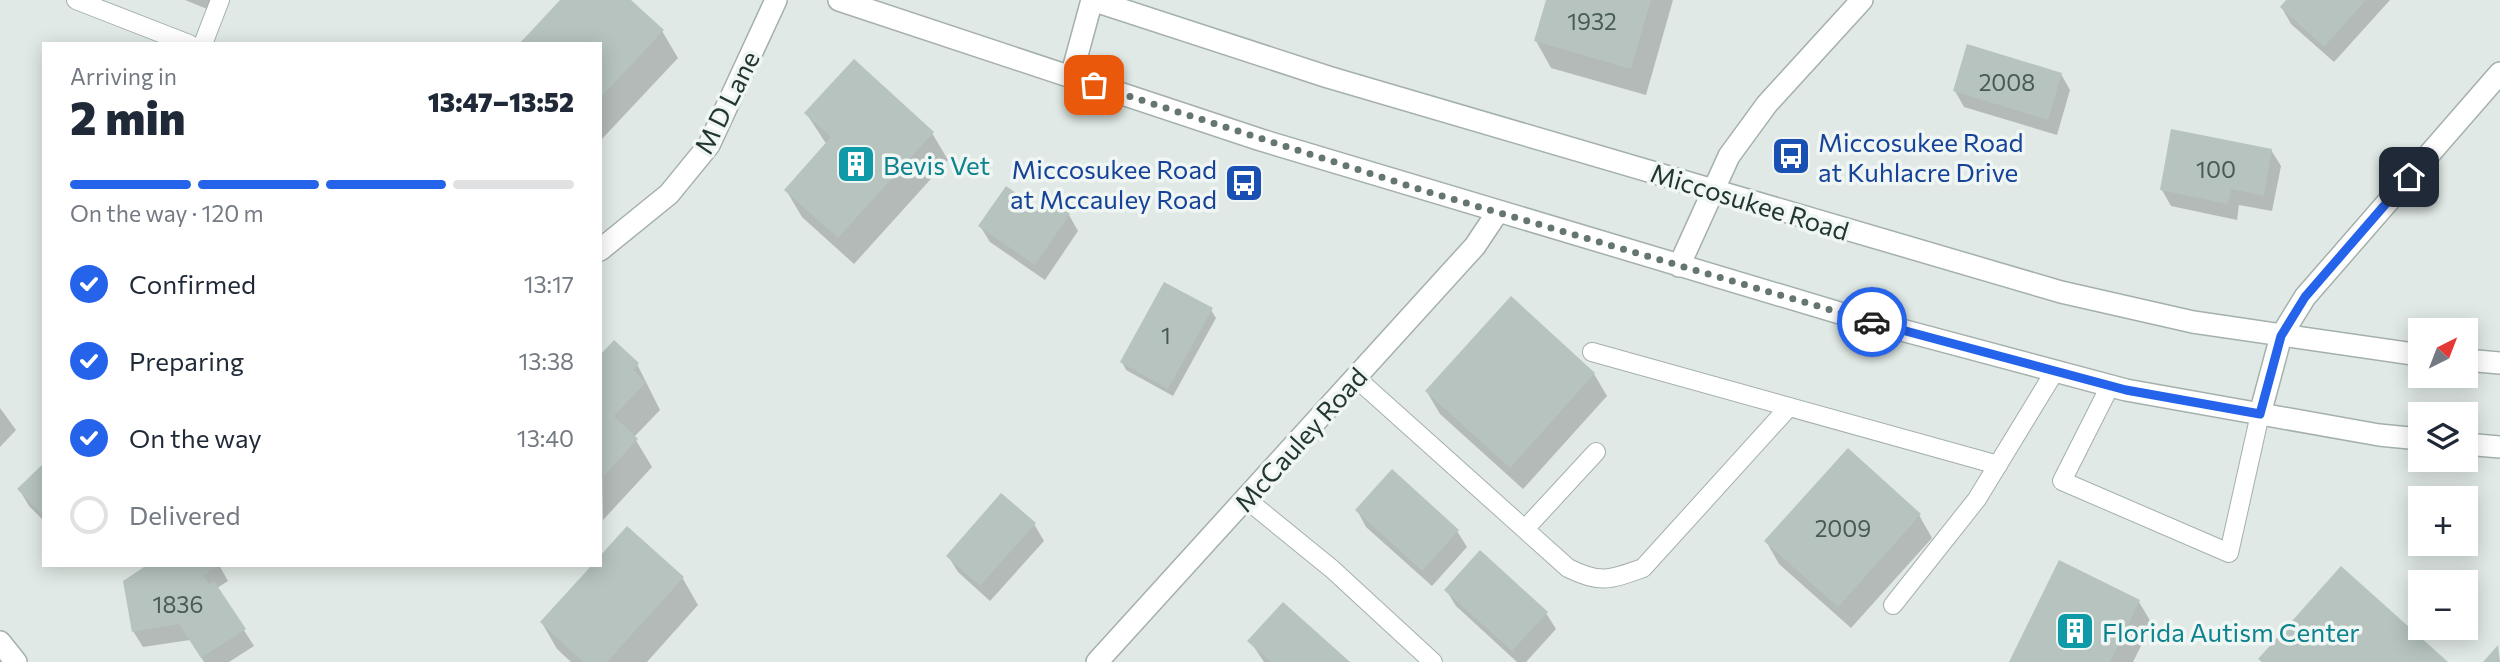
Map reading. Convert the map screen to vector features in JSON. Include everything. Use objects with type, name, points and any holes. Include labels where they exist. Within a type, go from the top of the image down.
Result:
[{"type":"street","name":"M D Lane","points":[[602,248],[669,194],[709,145],[776,0]]},
{"type":"street","points":[[839,0],[1497,213],[1853,317],[2110,386],[2260,414],[2408,437]]},
{"type":"street","points":[[1071,77],[1092,0]]},
{"type":"street","name":"Miccosukee Road","points":[[1092,0],[1328,77],[2061,292],[2193,321],[2408,353]]},
{"type":"street","points":[[1679,266],[1729,156],[1767,104],[1862,0]]},
{"type":"street","points":[[2260,414],[2281,336],[2318,280],[2500,73]]},
{"type":"street","name":"McCauley Road","points":[[1097,662],[1475,246],[1497,213]]},
{"type":"street","points":[[2478,361],[2500,363]]},
{"type":"street","points":[[2478,445],[2500,447]]},
{"type":"street","points":[[0,642],[16,662]]},
{"type":"lane","points":[[76,0],[184,42]]},
{"type":"lane","points":[[204,42],[220,0]]},
{"type":"lane","points":[[1591,352],[1998,464]]},
{"type":"lane","points":[[1893,605],[1977,499],[2055,371]]},
{"type":"lane","points":[[1356,377],[1568,568],[1589,579],[1611,580],[1643,568],[1789,407]]},
{"type":"lane","points":[[2110,386],[2062,481],[2229,553],[2260,414]]},
{"type":"lane","points":[[1525,529],[1596,452]]},
{"type":"lane","points":[[1245,499],[1332,569],[1433,662]]},
{"type":"building","points":[[560,0],[631,0],[664,30],[602,96],[602,42],[521,42]]},
{"type":"building","points":[[1546,0],[1651,0],[1631,69],[1534,41]]},
{"type":"building","points":[[2286,0],[2366,0],[2324,47],[2280,7]]},
{"type":"building","points":[[1967,44],[2062,73],[2048,120],[1953,91]]},
{"type":"building","name":"Bevis Vet","points":[[854,59],[934,132],[838,238],[784,190],[831,137],[804,113]]},
{"type":"building","points":[[2171,129],[2272,149],[2264,196],[2231,189],[2228,204],[2160,190]]},
{"type":"building","points":[[1006,186],[1041,210],[1049,199],[1070,214],[1035,265],[978,226]]},
{"type":"building","points":[[1164,282],[1213,308],[1168,389],[1120,362]]},
{"type":"building","points":[[1511,296],[1595,373],[1510,468],[1425,391]]},
{"type":"building","points":[[614,340],[639,363],[633,370],[646,382],[614,416],[638,439],[602,478],[602,353]]},
{"type":"building","points":[[1848,448],[1921,514],[1838,607],[1764,541]]},
{"type":"building","points":[[42,465],[42,514],[17,489]]},
{"type":"building","points":[[1392,469],[1459,530],[1422,571],[1355,510]]},
{"type":"building","points":[[1001,493],[1036,523],[980,586],[946,556]]},
{"type":"building","points":[[627,526],[684,577],[607,662],[583,662],[540,622],[590,567],[602,567],[602,554]]},
{"type":"building","points":[[1480,550],[1548,612],[1512,651],[1444,590]]},
{"type":"building","name":"Florida Autism Center","points":[[2059,560],[2140,600],[2110,662],[2009,662]]},
{"type":"building","points":[[2341,566],[2408,626],[2408,640],[2423,640],[2448,662],[2262,662],[2258,659]]},
{"type":"building","points":[[144,567],[215,567],[203,576],[209,584],[214,581],[246,629],[201,658],[179,624],[132,632],[123,581]]},
{"type":"building","points":[[1283,602],[1350,662],[1271,662],[1247,641]]},
{"type":"building","points":[[2498,645],[2500,662],[2483,662]]},
{"type":"way so far","points":[[1094,85],[1425,191],[1872,322]]},
{"type":"place","name":"Miccosukee Road at Kuhlacre Drive","points":[[1791,156]]},
{"type":"place","name":"Bevis Vet","points":[[856,164]]},
{"type":"place","name":"Miccosukee Road at Mccauley Road","points":[[1244,183]]},
{"type":"place","name":"Florida Autism Center","points":[[2075,631]]},
{"type":"route","points":[[1872,322],[2126,390],[2260,414],[2281,336],[2305,297],[2409,177]]}]
